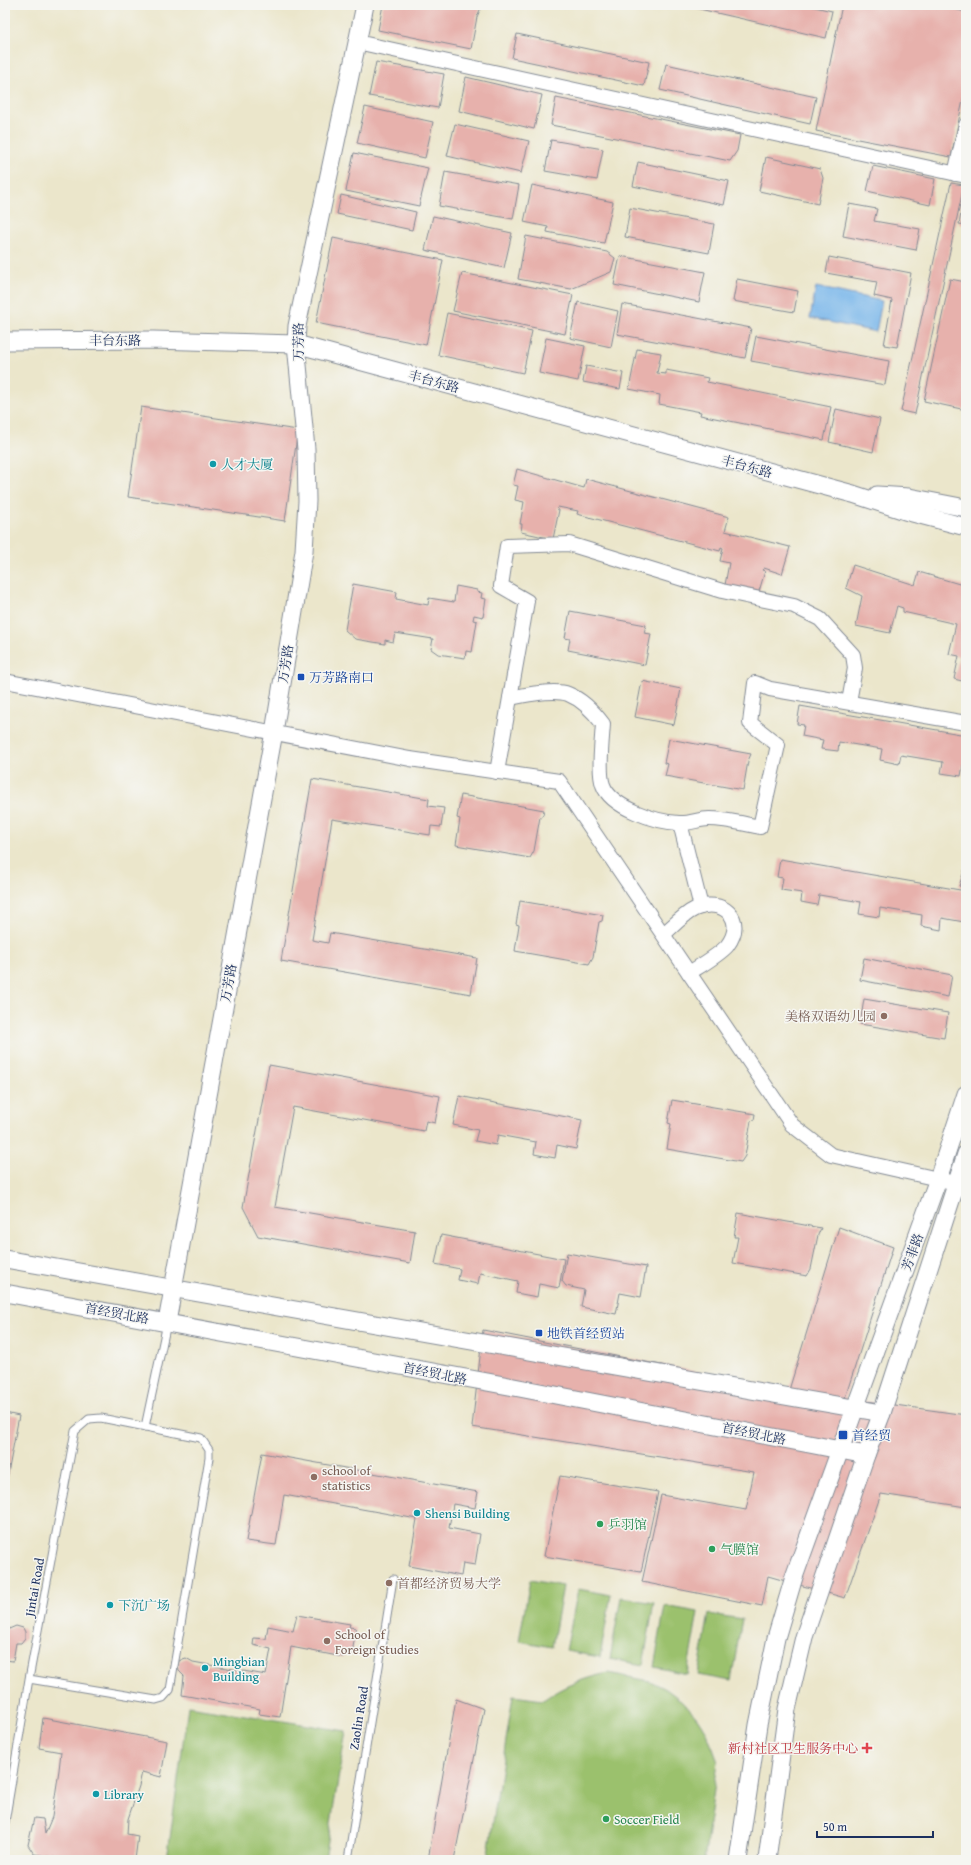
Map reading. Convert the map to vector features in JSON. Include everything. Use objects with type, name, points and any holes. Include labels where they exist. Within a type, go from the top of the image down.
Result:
[{"type":"street","name":"万芳路","points":[[167,1322],[274,732],[304,551],[306,526],[306,449],[296,344],[300,309],[365,5]]},
{"type":"street","points":[[357,42],[961,175],[966,125]]},
{"type":"street","name":"丰台东路","points":[[5,341],[153,340],[296,344],[853,494],[905,511],[966,527]]},
{"type":"street","name":"丰台东路","points":[[853,494],[909,498],[966,508]]},
{"type":"street","points":[[497,772],[527,601],[501,586],[507,546],[569,544],[722,591],[794,606],[820,619],[853,656],[855,668],[849,702]]},
{"type":"street","points":[[5,681],[410,759],[559,781],[792,1125],[832,1155],[956,1183]]},
{"type":"street","points":[[510,698],[536,693],[567,694],[591,710],[603,724],[601,776],[603,785],[608,794],[620,804],[649,818],[680,823],[709,819],[760,827],[778,745],[750,724],[755,683],[770,689],[966,723]]},
{"type":"street","points":[[680,823],[701,907]]},
{"type":"street","points":[[664,934],[694,909],[708,905],[720,908],[731,914],[736,925],[734,933],[726,947],[689,973]]},
{"type":"street","name":"芳菲路","points":[[738,1860],[758,1725],[776,1638],[794,1577],[938,1179],[966,1094]]},
{"type":"street","name":"芳菲路","points":[[767,1860],[787,1709],[804,1637],[866,1455],[882,1414],[966,1154]]},
{"type":"street","points":[[5,1259],[172,1290],[856,1408],[882,1414]]},
{"type":"street","name":"首经贸北路","points":[[5,1293],[167,1322],[866,1455]]},
{"type":"street","points":[[794,1577],[809,1574],[816,1577],[822,1583]]},
{"type":"lane","points":[[145,1427],[167,1322]]},
{"type":"lane","name":"Jintai Road","points":[[5,1822],[29,1679],[75,1431],[89,1419],[101,1418],[201,1438],[209,1450],[170,1690],[163,1698],[156,1700],[29,1679]]},
{"type":"lane","name":"Zaolin Road","points":[[348,1860],[392,1579]]},
{"type":"green space","points":[[530,1580],[563,1586],[552,1647],[519,1641]]},
{"type":"green space","points":[[578,1589],[611,1595],[600,1657],[566,1651]]},
{"type":"green space","points":[[621,1597],[654,1603],[643,1665],[610,1659]]},
{"type":"green space","points":[[665,1606],[698,1612],[687,1674],[654,1667]]},
{"type":"green space","points":[[709,1614],[742,1619],[731,1681],[698,1675]]},
{"type":"green space","points":[[608,1673],[650,1681],[666,1689],[682,1701],[697,1718],[707,1733],[718,1762],[704,1860],[487,1860],[513,1696],[543,1700],[574,1683]]},
{"type":"green space","points":[[188,1706],[346,1731],[325,1860],[167,1860]]},
{"type":"water","points":[[816,287],[882,301],[876,332],[810,318]]},
{"type":"building","points":[[383,5],[482,5],[477,17],[471,49],[378,30]]},
{"type":"building","points":[[682,5],[806,5],[832,11],[826,38]]},
{"type":"building","points":[[842,5],[936,5],[966,12],[966,86],[951,157],[816,131]]},
{"type":"building","points":[[517,34],[649,62],[644,86],[512,58]]},
{"type":"building","points":[[376,62],[444,74],[438,108],[369,96]]},
{"type":"building","points":[[666,64],[816,97],[810,124],[660,90]]},
{"type":"building","points":[[466,77],[542,95],[534,129],[459,111]]},
{"type":"building","points":[[556,98],[740,135],[737,151],[730,161],[551,125]]},
{"type":"building","points":[[365,107],[433,122],[425,158],[357,143]]},
{"type":"building","points":[[455,124],[529,141],[521,173],[447,156]]},
{"type":"building","points":[[551,140],[603,149],[597,180],[545,171]]},
{"type":"building","points":[[354,153],[428,168],[419,206],[346,191]]},
{"type":"building","points":[[766,157],[820,169],[823,178],[818,204],[759,191]]},
{"type":"building","points":[[638,162],[729,181],[724,205],[633,186]]},
{"type":"building","points":[[873,166],[935,179],[930,205],[867,191]]},
{"type":"building","points":[[445,172],[519,185],[513,219],[439,206]]},
{"type":"building","points":[[951,183],[964,185],[915,414],[901,411]]},
{"type":"building","points":[[532,185],[613,202],[604,243],[547,232],[548,227],[524,222]]},
{"type":"building","points":[[966,193],[966,225],[959,224]]},
{"type":"building","points":[[341,195],[416,212],[412,230],[337,214]]},
{"type":"building","points":[[849,204],[877,209],[874,221],[920,229],[916,250],[843,236]]},
{"type":"building","points":[[630,208],[714,224],[709,253],[625,237]]},
{"type":"building","points":[[433,216],[512,233],[504,268],[425,250]]},
{"type":"building","points":[[526,236],[607,252],[615,258],[611,272],[571,289],[518,279]]},
{"type":"building","points":[[333,238],[443,260],[426,345],[316,323]]},
{"type":"building","points":[[620,256],[705,272],[699,302],[614,285]]},
{"type":"building","points":[[829,257],[911,273],[897,347],[884,345],[892,300],[874,296],[877,282],[826,273]]},
{"type":"building","points":[[462,273],[573,295],[565,334],[453,311]]},
{"type":"building","points":[[737,279],[798,291],[794,312],[733,301]]},
{"type":"building","points":[[950,279],[966,282],[966,410],[924,401]]},
{"type":"building","points":[[578,302],[618,311],[611,347],[570,338]]},
{"type":"building","points":[[622,304],[751,328],[745,358],[617,334]]},
{"type":"building","points":[[447,313],[532,331],[523,373],[438,355]]},
{"type":"building","points":[[756,336],[889,361],[885,385],[751,361]]},
{"type":"building","points":[[546,338],[585,346],[578,381],[539,373]]},
{"type":"building","points":[[637,349],[661,353],[657,373],[666,374],[666,370],[708,378],[707,382],[831,407],[824,440],[700,415],[701,412],[659,404],[660,395],[629,389]]},
{"type":"building","points":[[586,366],[623,373],[620,389],[583,382]]},
{"type":"building","name":"人才大厦","points":[[141,407],[298,430],[285,521],[128,497]]},
{"type":"building","points":[[836,409],[880,419],[873,452],[829,442]]},
{"type":"building","points":[[517,469],[584,488],[586,479],[729,517],[725,531],[790,547],[782,574],[764,568],[762,570],[765,571],[758,595],[725,585],[729,563],[720,561],[723,548],[721,547],[720,551],[577,514],[578,511],[558,507],[557,509],[559,510],[553,539],[521,532],[522,524],[520,524],[524,502],[515,500],[518,486],[513,485]]},
{"type":"building","points":[[853,565],[915,585],[919,572],[966,586],[966,682],[954,679],[959,656],[949,654],[956,624],[903,612],[903,608],[897,606],[890,633],[856,626],[862,596],[846,588]]},
{"type":"building","points":[[353,584],[397,592],[396,599],[428,605],[429,598],[454,602],[456,586],[477,590],[477,592],[482,593],[481,598],[486,599],[483,617],[474,615],[473,620],[477,621],[472,652],[466,651],[465,658],[438,654],[431,649],[433,639],[395,633],[393,642],[385,640],[385,644],[355,639],[345,630]]},
{"type":"building","points":[[570,611],[646,625],[644,633],[651,634],[645,665],[568,650],[570,639],[565,638]]},
{"type":"building","points":[[642,681],[681,689],[674,725],[635,717]]},
{"type":"building","points":[[800,706],[966,735],[966,766],[963,765],[961,776],[941,773],[943,762],[901,755],[899,764],[880,760],[882,749],[839,742],[838,751],[821,749],[823,740],[802,736],[804,725],[797,724]]},
{"type":"building","points":[[669,739],[751,754],[748,761],[743,790],[665,776],[668,764],[664,763]]},
{"type":"building","points":[[312,779],[429,799],[428,806],[444,808],[441,827],[431,826],[430,835],[332,819],[312,940],[328,943],[330,933],[477,958],[471,994],[281,961]]},
{"type":"building","points":[[461,795],[544,810],[543,815],[540,817],[534,851],[530,858],[456,845],[460,819],[457,818]]},
{"type":"building","points":[[780,859],[966,891],[966,919],[964,922],[942,918],[941,930],[921,926],[922,915],[880,908],[879,917],[859,914],[861,902],[819,895],[817,905],[801,902],[802,893],[781,890],[783,878],[777,877]]},
{"type":"building","points":[[966,865],[966,888],[959,886]]},
{"type":"building","points":[[520,901],[603,915],[602,921],[599,922],[593,957],[589,964],[515,951],[519,925],[516,924]]},
{"type":"building","points":[[864,958],[952,975],[948,997],[860,980]]},
{"type":"building","points":[[864,999],[948,1013],[944,1038],[860,1024]]},
{"type":"building","points":[[269,1065],[440,1096],[435,1123],[426,1121],[424,1131],[293,1107],[275,1207],[415,1231],[410,1263],[258,1236],[243,1207]]},
{"type":"building","points":[[459,1096],[582,1120],[576,1149],[557,1145],[555,1158],[534,1154],[536,1142],[498,1135],[496,1145],[475,1141],[478,1130],[453,1125]]},
{"type":"building","points":[[672,1100],[755,1114],[754,1120],[751,1121],[745,1156],[741,1162],[667,1149],[671,1124],[668,1123]]},
{"type":"building","points":[[738,1213],[821,1228],[818,1235],[811,1269],[807,1276],[733,1263],[738,1237],[734,1237]]},
{"type":"building","points":[[839,1227],[893,1247],[845,1398],[966,1415],[966,1507],[881,1494],[845,1598],[768,1576],[762,1606],[642,1582],[661,1495],[746,1510],[754,1472],[472,1427],[483,1330],[789,1390]]},
{"type":"building","points":[[441,1235],[564,1259],[559,1288],[539,1284],[537,1297],[516,1293],[518,1281],[480,1273],[478,1284],[458,1280],[460,1269],[435,1264]]},
{"type":"building","points":[[567,1253],[646,1267],[641,1297],[620,1293],[616,1314],[581,1307],[584,1290],[566,1286],[562,1281]]},
{"type":"building","points":[[5,1413],[19,1416],[6,1484],[5,1484]]},
{"type":"building","name":"Shensi Building","points":[[262,1453],[478,1492],[475,1508],[453,1504],[449,1528],[480,1534],[475,1565],[463,1563],[461,1576],[409,1566],[417,1519],[284,1495],[276,1545],[246,1541]]},
{"type":"building","name":"乒羽馆","points":[[560,1476],[658,1492],[641,1572],[544,1556]]},
{"type":"building","name":"Mingbian Building","points":[[297,1615],[350,1624],[349,1627],[356,1628],[352,1654],[344,1653],[343,1657],[291,1647],[280,1717],[259,1714],[260,1709],[182,1695],[184,1676],[179,1671],[178,1666],[179,1661],[186,1658],[193,1662],[266,1675],[271,1649],[253,1645],[254,1638],[266,1639],[268,1626],[293,1631]]},
{"type":"building","points":[[16,1626],[23,1628],[25,1638],[21,1643],[16,1643],[13,1661],[5,1660],[5,1628],[9,1629]]},
{"type":"building","points":[[456,1699],[484,1709],[454,1860],[428,1860]]},
{"type":"building","name":"Library","points":[[43,1718],[167,1741],[161,1777],[142,1772],[128,1819],[127,1834],[138,1836],[135,1860],[70,1860],[34,1854],[28,1845],[34,1818],[43,1819],[45,1834],[52,1817],[59,1770],[61,1752],[39,1748]]},
{"type":"place","name":"人才大厦","points":[[213,464]]},
{"type":"place","name":"万芳路南口","points":[[301,677]]},
{"type":"place","name":"美格双语幼儿园","points":[[884,1016]]},
{"type":"place","name":"地铁首经贸站","points":[[539,1333]]},
{"type":"place","name":"首经贸","points":[[843,1435]]},
{"type":"place","name":"school of statistics","points":[[314,1477]]},
{"type":"place","name":"Shensi Building","points":[[417,1513]]},
{"type":"place","name":"乒羽馆","points":[[600,1524]]},
{"type":"place","name":"气膜馆","points":[[712,1549]]},
{"type":"place","name":"首都经济贸易大学","points":[[389,1583]]},
{"type":"place","name":"下沉广场","points":[[110,1605]]},
{"type":"place","name":"School of Foreign Studies","points":[[327,1641]]},
{"type":"place","name":"Mingbian Building","points":[[205,1668]]},
{"type":"place","name":"新村社区卫生服务中心","points":[[867,1748]]},
{"type":"place","name":"Library","points":[[96,1794]]},
{"type":"place","name":"Soccer Field","points":[[606,1819]]}]
